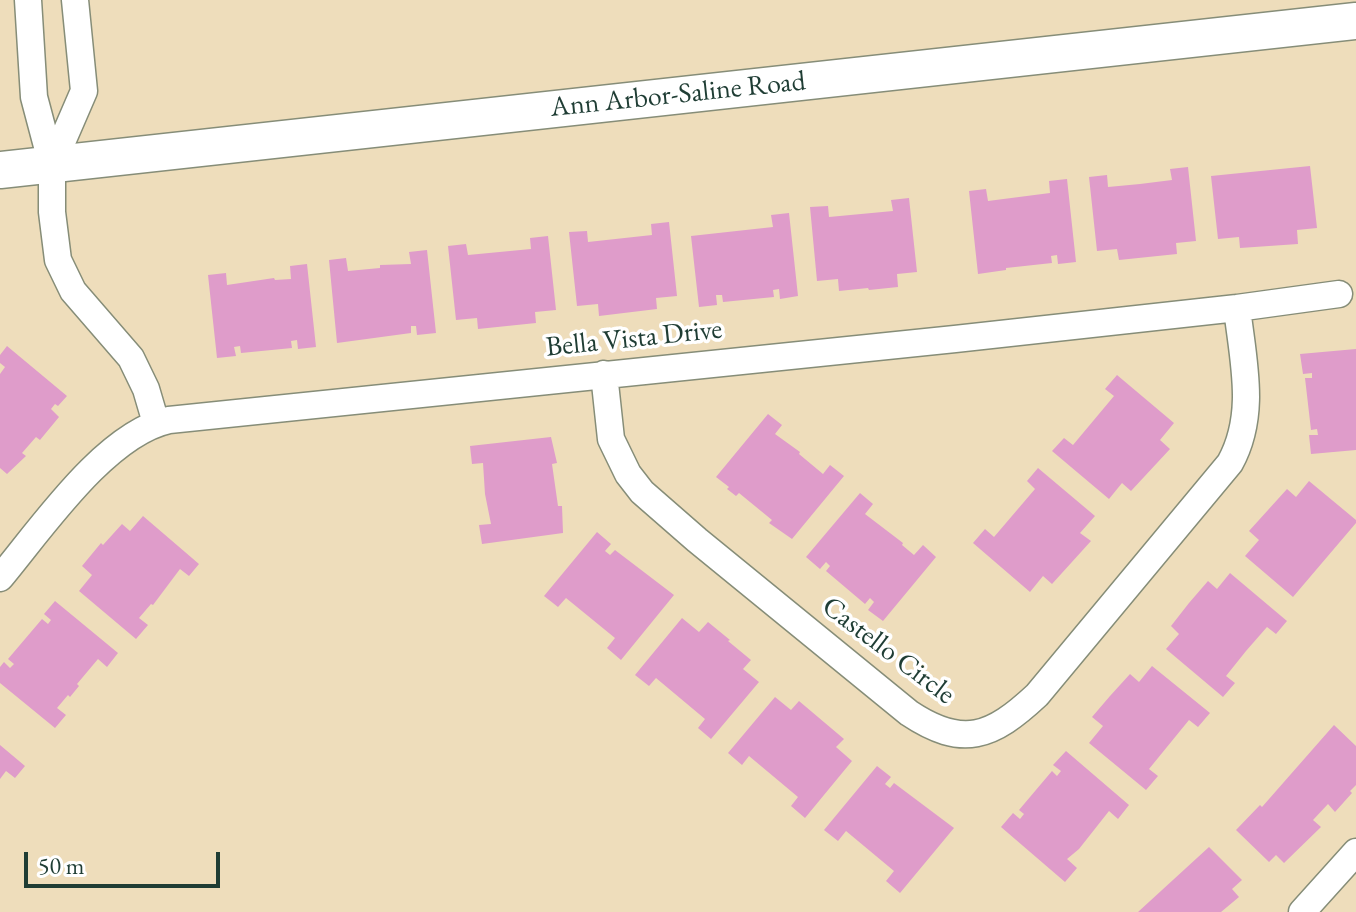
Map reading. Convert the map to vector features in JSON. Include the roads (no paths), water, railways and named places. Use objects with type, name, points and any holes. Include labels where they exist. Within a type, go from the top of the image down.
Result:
[{"type":"main road","name":"Ann Arbor-Saline Road","points":[[0,170],[1356,21]]},
{"type":"street","points":[[28,0],[34,97],[52,165],[52,212],[61,269],[88,312],[131,358],[146,389],[156,423]]},
{"type":"street","points":[[52,165],[84,91],[75,0]]},
{"type":"street","name":"Bella Vista Drive","points":[[0,578],[86,476],[121,444],[156,423],[1237,308],[1339,294]]},
{"type":"street","name":"Castello Circle","points":[[604,374],[611,439],[628,474],[642,492],[909,713],[943,731],[972,735],[1003,722],[1037,695],[1230,463],[1240,445],[1247,404],[1237,308]]},
{"type":"street","points":[[1313,908],[1356,852]]}]
